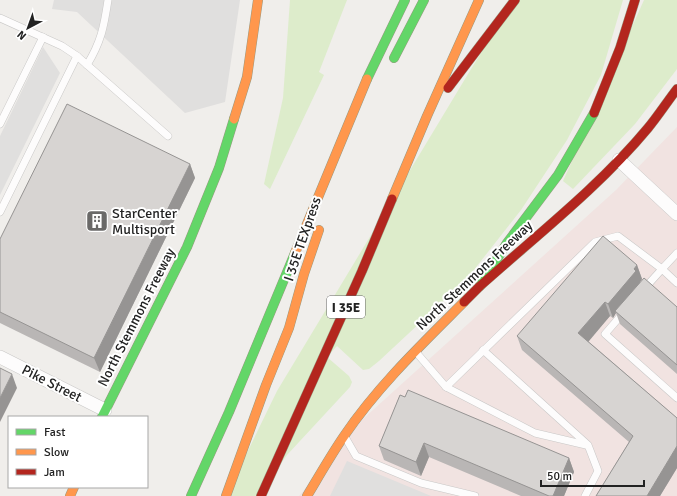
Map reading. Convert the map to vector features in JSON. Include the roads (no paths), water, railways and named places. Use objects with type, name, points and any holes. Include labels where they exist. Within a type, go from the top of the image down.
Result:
[{"type":"main road","name":"North Stemmons Freeway","points":[[103,413],[187,247],[219,168],[247,77],[258,0]]},
{"type":"main road","points":[[191,496],[229,412],[359,97],[405,0]]},
{"type":"main road","points":[[388,69],[424,0]]},
{"type":"main road","name":"I 35E","points":[[261,496],[362,271],[427,116],[479,0]]},
{"type":"main road","points":[[427,116],[515,0]]},
{"type":"main road","points":[[480,286],[507,243],[558,175],[597,107],[620,48],[635,0]]},
{"type":"main road","name":"North Stemmons Freeway","points":[[308,496],[344,436],[370,402],[415,350],[480,286],[590,189],[648,128],[677,89]]},
{"type":"main road","name":"I 35E TEXpress","points":[[226,496],[266,385],[289,328],[304,274],[322,224]]},
{"type":"street","points":[[618,160],[677,213]]},
{"type":"street","name":"Pike Street","points":[[0,357],[103,413]]},
{"type":"lane","points":[[87,65],[95,52],[104,29],[108,0]]},
{"type":"lane","points":[[0,18],[62,46],[77,56],[168,136]]},
{"type":"lane","points":[[0,124],[43,37]]},
{"type":"lane","points":[[0,212],[77,56]]},
{"type":"lane","points":[[446,387],[596,242],[618,236],[662,269],[677,283]]},
{"type":"lane","points":[[641,293],[677,253]]},
{"type":"lane","points":[[631,304],[605,334],[677,398]]},
{"type":"lane","points":[[415,350],[446,387],[535,433],[588,445]]},
{"type":"lane","points":[[483,350],[588,445],[598,471],[585,496]]},
{"type":"lane","points":[[344,436],[356,456],[421,483],[475,496]]},
{"type":"place","name":"StarCenter Multisport","points":[[97,221]]}]
